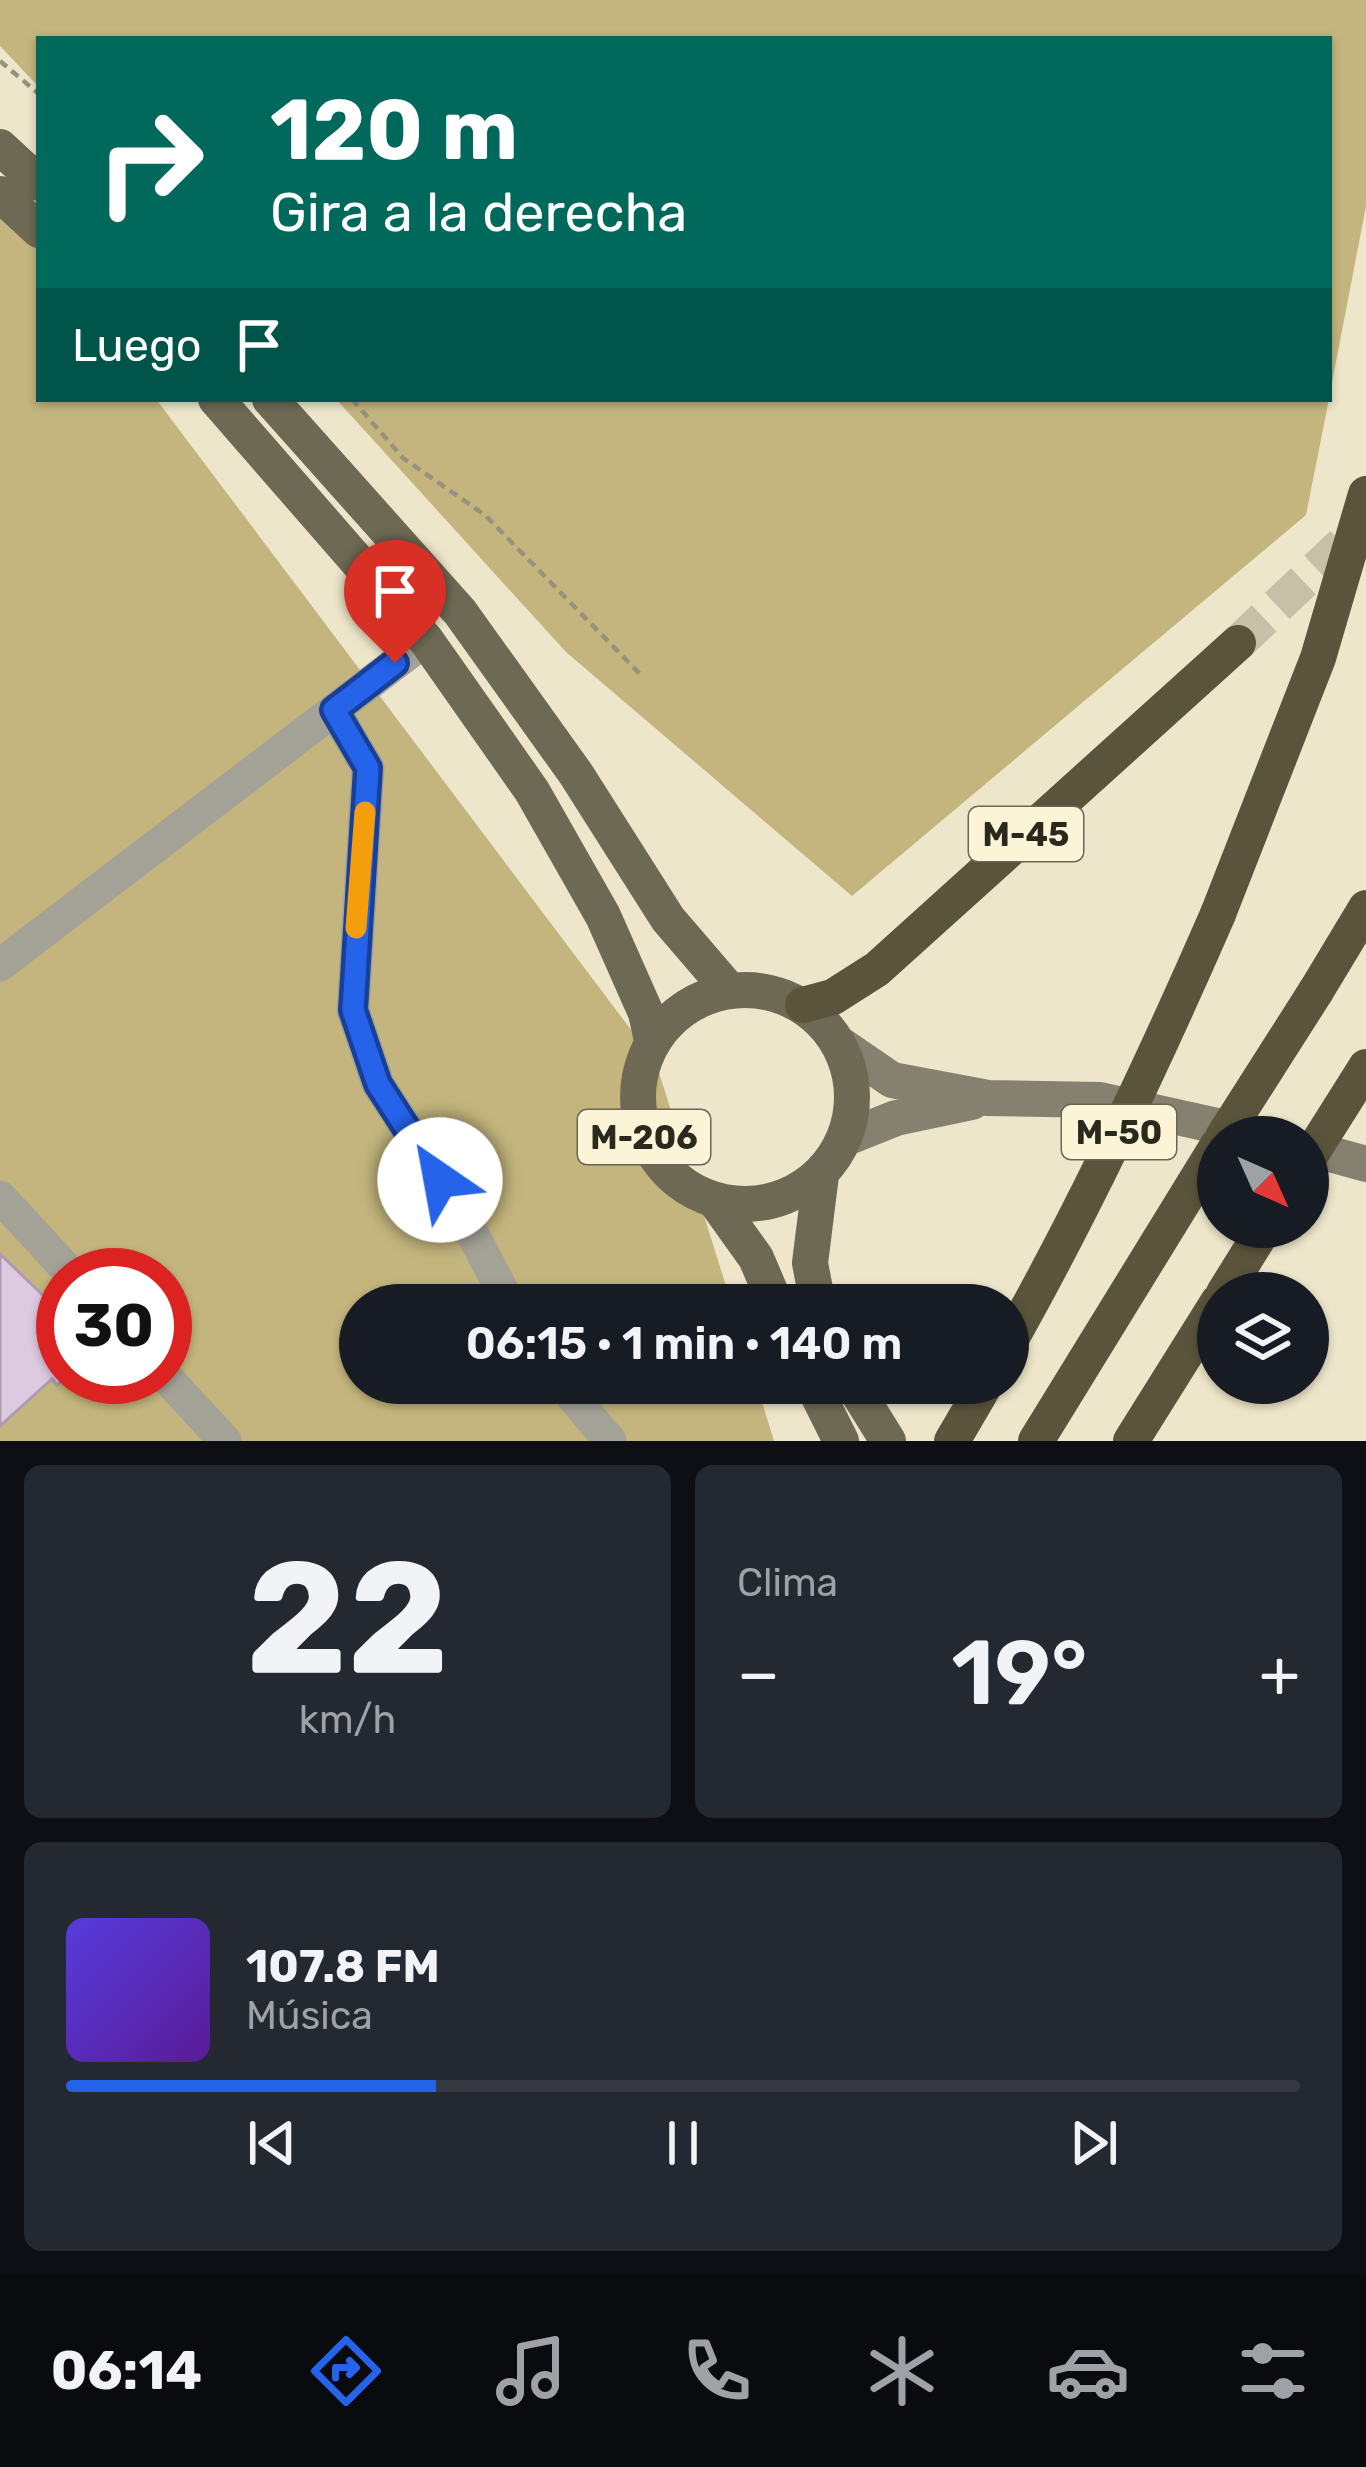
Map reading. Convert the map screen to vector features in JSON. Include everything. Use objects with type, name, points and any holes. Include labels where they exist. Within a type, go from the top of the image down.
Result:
[{"type":"highway","name":"M-50","points":[[1029,1307],[1147,1077],[1218,914],[1318,658],[1366,494]]},
{"type":"highway","name":"M-45","points":[[803,1005],[833,998],[877,969],[1238,643]]},
{"type":"highway","points":[[1236,1116],[1366,908]]},
{"type":"highway","points":[[1329,1126],[1366,1067]]},
{"type":"highway","points":[[1036,1441],[1197,1179]]},
{"type":"highway","points":[[1131,1441],[1197,1336]]},
{"type":"highway","points":[[952,1441],[974,1404]]},
{"type":"main road","points":[[0,147],[36,180]]},
{"type":"main road","points":[[0,194],[36,227]]},
{"type":"main road","points":[[219,402],[426,640],[532,791],[603,916],[646,1013],[652,1040]]},
{"type":"main road","points":[[273,402],[460,612],[576,774],[668,919],[729,990]]},
{"type":"main road","points":[[652,1040],[691,1004],[729,990],[770,992],[803,1005],[841,1045]]},
{"type":"main road","name":"M-206","points":[[652,1040],[636,1091],[642,1132],[668,1174],[716,1202],[756,1258],[767,1284]]},
{"type":"main road","name":"M-206","points":[[716,1202],[761,1205],[791,1196],[821,1175],[846,1138],[854,1092],[841,1045]]},
{"type":"main road","name":"M-206","points":[[814,1284],[810,1263],[813,1214],[821,1175]]},
{"type":"main road","points":[[823,1404],[842,1441]]},
{"type":"main road","points":[[865,1404],[888,1441]]},
{"type":"street","points":[[0,965],[426,640]]},
{"type":"street","points":[[334,710],[368,768],[353,1010],[378,1084],[461,1212],[499,1284]]},
{"type":"street","points":[[841,1045],[892,1080],[988,1098],[1100,1100],[1197,1121]]},
{"type":"street","points":[[846,1138],[896,1118],[988,1098]]},
{"type":"street","points":[[1329,1154],[1366,1164]]},
{"type":"street","points":[[0,1197],[47,1248]]},
{"type":"street","points":[[190,1404],[224,1441]]},
{"type":"street","points":[[579,1404],[610,1441]]},
{"type":"path","points":[[0,61],[36,91]]},
{"type":"path","points":[[355,402],[403,458],[485,515],[642,676]]},
{"type":"shaded area","points":[[0,0],[1366,0],[1366,206],[1332,382],[1332,36],[36,36],[36,84],[0,46]]},
{"type":"shaded area","points":[[0,192],[36,240],[36,402],[158,402],[656,1063],[725,1284],[339,1284],[339,1404],[763,1404],[774,1441],[0,1441]]},
{"type":"shaded area","points":[[339,402],[1328,402],[1306,515],[852,896],[566,652]]},
{"type":"building","points":[[0,1254],[36,1289],[36,1393],[0,1426]]},
{"type":"tunnel","points":[[1238,643],[1363,525]]},
{"type":"slow traffic","points":[[356,928],[365,812]]},
{"type":"route","points":[[395,663],[334,710],[368,768],[353,1010],[378,1084],[440,1180]]}]
